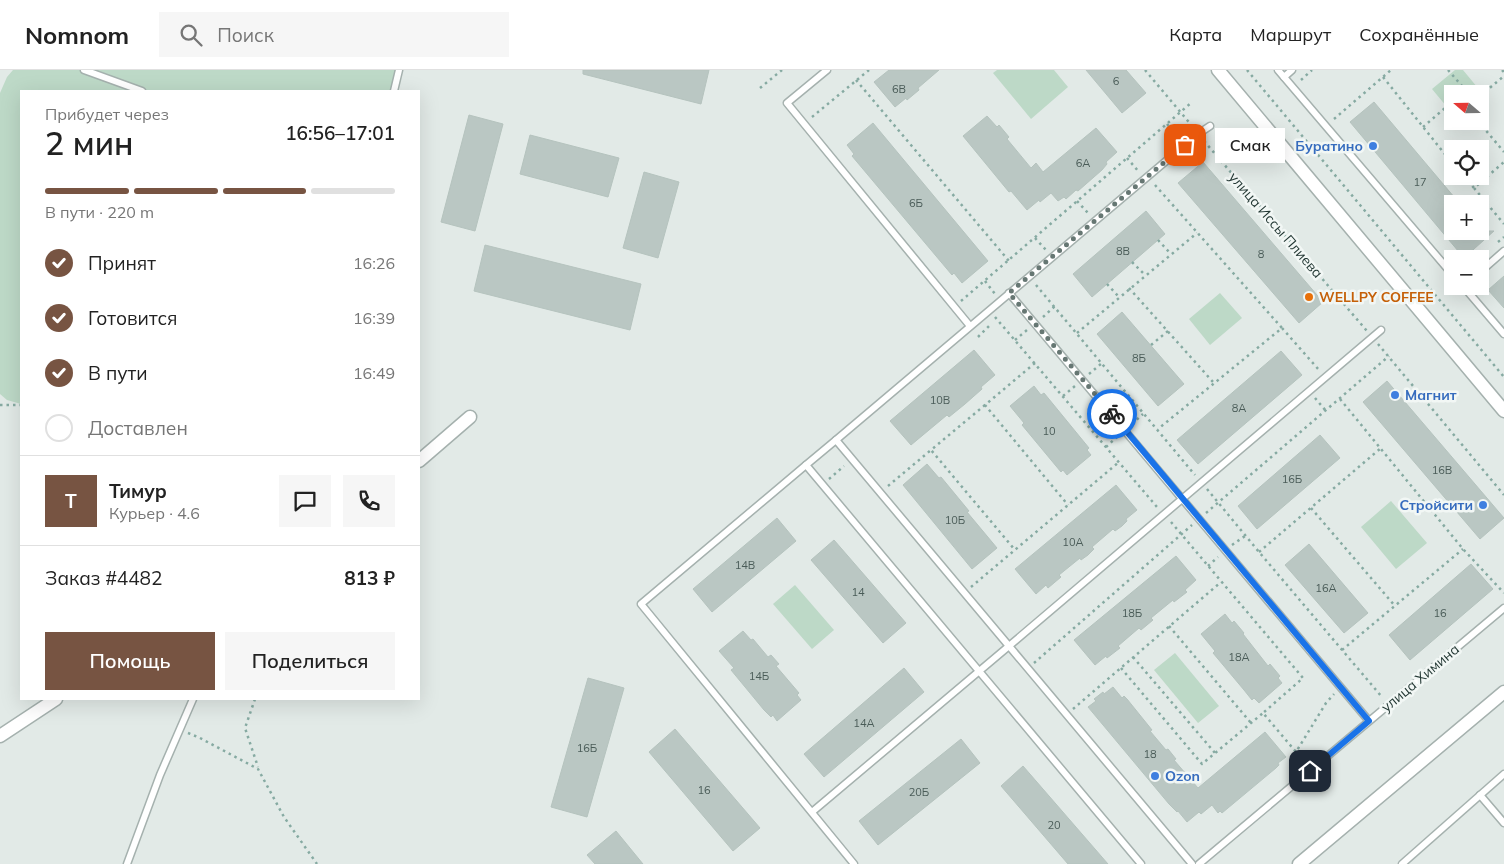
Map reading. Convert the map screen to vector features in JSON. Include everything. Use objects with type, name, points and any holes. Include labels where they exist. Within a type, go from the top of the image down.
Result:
[{"type":"street","points":[[1218,70],[1504,411]]},
{"type":"street","points":[[420,461],[470,417]]},
{"type":"street","points":[[1299,864],[1504,692]]},
{"type":"street","points":[[0,736],[54,700]]},
{"type":"lane","points":[[84,70],[139,90]]},
{"type":"lane","points":[[394,90],[399,70]]},
{"type":"lane","points":[[827,70],[788,103],[970,326]]},
{"type":"lane","points":[[1278,70],[1444,265]]},
{"type":"lane","points":[[1284,77],[1292,70]]},
{"type":"lane","points":[[854,864],[641,604],[1198,134],[1210,126]]},
{"type":"lane","points":[[1489,264],[1504,251]]},
{"type":"lane","points":[[1009,293],[1369,721]]},
{"type":"lane","points":[[1471,295],[1504,334]]},
{"type":"lane","points":[[812,812],[1381,330]]},
{"type":"lane","points":[[836,440],[1192,864]]},
{"type":"lane","points":[[806,465],[1141,864]]},
{"type":"lane","name":"улица Химина","points":[[1199,864],[1504,608]]},
{"type":"lane","points":[[127,864],[160,775],[193,700]]},
{"type":"lane","points":[[1402,864],[1504,774]]},
{"type":"lane","points":[[1480,795],[1504,823]]},
{"type":"path","points":[[760,88],[782,70]]},
{"type":"path","points":[[804,124],[869,70]]},
{"type":"path","name":"улица Иссы Плиева","points":[[1145,70],[1389,356],[1504,495]]},
{"type":"path","points":[[1247,70],[1504,376]]},
{"type":"path","points":[[1300,81],[1312,70]]},
{"type":"path","points":[[1334,119],[1391,70]]},
{"type":"path","points":[[1448,70],[1462,85]]},
{"type":"path","points":[[1489,87],[1503,73]]},
{"type":"path","points":[[1383,77],[1444,152]]},
{"type":"path","points":[[856,80],[1009,261]]},
{"type":"path","points":[[954,307],[1191,103]]},
{"type":"path","points":[[1423,127],[1444,109]]},
{"type":"path","points":[[1486,130],[1504,152]]},
{"type":"path","points":[[1127,158],[1145,179]]},
{"type":"path","points":[[1474,188],[1504,162]]},
{"type":"path","points":[[1155,185],[1321,373]]},
{"type":"path","points":[[1472,185],[1504,224]]},
{"type":"path","points":[[1077,201],[1095,221]]},
{"type":"path","points":[[1077,333],[1197,233]]},
{"type":"path","points":[[1035,238],[1052,258]]},
{"type":"path","points":[[1158,240],[1171,254]]},
{"type":"path","points":[[1132,262],[1145,275]]},
{"type":"path","points":[[985,282],[1001,300]]},
{"type":"path","points":[[1107,284],[1119,297]]},
{"type":"path","points":[[1036,285],[1384,699]]},
{"type":"path","points":[[1129,288],[1214,382]]},
{"type":"path","points":[[1015,340],[1055,306]]},
{"type":"path","points":[[989,310],[1303,678],[1202,764],[1121,668]]},
{"type":"path","points":[[1158,429],[1282,328]]},
{"type":"path","points":[[1151,345],[1168,331]]},
{"type":"path","points":[[1027,668],[1389,356]]},
{"type":"path","points":[[880,493],[1035,363]]},
{"type":"path","points":[[1309,391],[1326,411]]},
{"type":"path","points":[[1340,399],[1464,549],[1504,593]]},
{"type":"path","points":[[0,405],[20,405]]},
{"type":"path","points":[[985,405],[1068,505]]},
{"type":"path","points":[[1259,552],[1381,448]]},
{"type":"path","points":[[931,450],[1014,550]]},
{"type":"path","points":[[822,484],[852,459]]},
{"type":"path","points":[[964,592],[1119,462]]},
{"type":"path","points":[[1311,508],[1395,606]]},
{"type":"path","points":[[1342,650],[1464,549]]},
{"type":"path","points":[[1066,714],[1222,582]]},
{"type":"path","points":[[1169,626],[1251,722]]},
{"type":"path","points":[[1133,657],[1215,753]]},
{"type":"path","points":[[1262,713],[1296,752],[1326,703],[1340,687]]},
{"type":"path","points":[[255,700],[245,728],[258,769],[284,817],[317,864]]},
{"type":"path","points":[[179,730],[200,738],[258,769]]},
{"type":"green space","points":[[13,70],[396,70],[390,90],[20,90],[20,404],[7,400],[0,394],[0,93],[7,77]]},
{"type":"green space","points":[[997,70],[1054,70],[1068,87],[1031,119],[993,73]]},
{"type":"green space","points":[[1455,70],[1463,70],[1475,85],[1444,85],[1444,103],[1432,89]]},
{"type":"green space","points":[[1220,293],[1242,318],[1210,345],[1189,319]]},
{"type":"green space","points":[[1391,501],[1427,543],[1396,569],[1361,527]]},
{"type":"green space","points":[[795,585],[834,630],[812,649],[773,604]]},
{"type":"green space","points":[[1175,653],[1219,706],[1198,723],[1154,670]]},
{"type":"building","points":[[583,70],[709,70],[701,104],[583,74]]},
{"type":"building","points":[[889,70],[939,70],[918,88],[919,90],[895,107],[874,82]]},
{"type":"building","points":[[1086,70],[1126,70],[1146,93],[1122,113]]},
{"type":"building","points":[[1374,102],[1452,195],[1444,195],[1444,234],[1350,122]]},
{"type":"building","points":[[469,115],[503,124],[475,231],[441,222]]},
{"type":"building","points":[[987,116],[997,127],[999,125],[1009,137],[1007,139],[1031,168],[1036,163],[1043,172],[1096,128],[1117,152],[1106,162],[1107,164],[1102,170],[1066,199],[1064,197],[1058,201],[1051,193],[1027,210],[1011,191],[1009,192],[963,136]]},
{"type":"building","points":[[873,123],[988,261],[962,283],[954,273],[952,275],[852,156],[854,154],[847,145]]},
{"type":"building","points":[[530,135],[619,158],[608,197],[520,174]]},
{"type":"building","points":[[1203,162],[1323,302],[1299,323],[1178,183]]},
{"type":"building","points":[[644,172],[679,182],[658,258],[623,248]]},
{"type":"building","points":[[1146,211],[1165,234],[1092,297],[1073,274]]},
{"type":"building","points":[[1449,240],[1484,240],[1473,250],[1457,250]]},
{"type":"building","points":[[485,245],[641,284],[630,330],[474,291]]},
{"type":"building","points":[[1504,276],[1504,308],[1489,291]]},
{"type":"building","points":[[1122,312],[1184,384],[1158,406],[1097,334]]},
{"type":"building","points":[[974,350],[995,375],[965,404],[949,417],[947,415],[911,445],[890,421]]},
{"type":"building","points":[[1281,351],[1302,375],[1198,464],[1177,440]]},
{"type":"building","points":[[1387,381],[1504,518],[1480,539],[1363,402]]},
{"type":"building","points":[[1034,386],[1041,395],[1044,393],[1089,448],[1087,450],[1091,455],[1067,475],[1063,470],[1061,472],[1022,425],[1024,423],[1010,406]]},
{"type":"building","points":[[1320,435],[1340,458],[1257,529],[1238,506]]},
{"type":"building","points":[[927,464],[939,478],[941,477],[997,548],[972,569],[903,485]]},
{"type":"building","points":[[1116,485],[1137,510],[1126,519],[1127,521],[1122,526],[1115,531],[1113,529],[1092,547],[1094,549],[1088,555],[1081,560],[1080,558],[1059,575],[1061,577],[1048,588],[1046,585],[1036,594],[1015,569]]},
{"type":"building","points":[[777,518],[796,541],[712,612],[693,589]]},
{"type":"building","points":[[834,540],[906,623],[883,643],[811,560]]},
{"type":"building","points":[[1309,544],[1368,613],[1344,633],[1285,565]]},
{"type":"building","points":[[1176,556],[1196,580],[1185,590],[1187,592],[1174,602],[1173,600],[1151,618],[1153,620],[1141,630],[1139,628],[1118,646],[1120,648],[1095,665],[1074,640]]},
{"type":"building","points":[[1471,564],[1493,589],[1410,660],[1389,635]]},
{"type":"building","points":[[1225,614],[1244,633],[1268,666],[1270,664],[1280,676],[1278,678],[1282,683],[1259,703],[1254,698],[1252,700],[1213,653],[1215,651],[1201,634]]},
{"type":"building","points":[[743,631],[751,640],[753,639],[768,657],[771,655],[779,664],[776,666],[799,693],[797,695],[801,700],[777,721],[773,715],[771,717],[764,710],[731,670],[734,668],[719,651]]},
{"type":"building","points":[[904,668],[924,692],[824,777],[804,754]]},
{"type":"building","points":[[588,678],[624,688],[587,817],[551,807]]},
{"type":"building","points":[[1113,687],[1122,698],[1124,696],[1127,699],[1152,730],[1150,731],[1166,750],[1168,749],[1176,759],[1174,760],[1198,788],[1265,732],[1286,757],[1278,763],[1279,765],[1276,768],[1222,813],[1220,811],[1218,813],[1212,805],[1201,814],[1199,812],[1187,822],[1169,804],[1088,707],[1096,701],[1094,699]]},
{"type":"building","points":[[675,729],[760,828],[733,851],[649,752]]},
{"type":"building","points":[[961,739],[980,763],[878,845],[859,821]]},
{"type":"building","points":[[1023,766],[1108,864],[1068,864],[1001,786]]},
{"type":"building","points":[[616,831],[643,864],[595,864],[587,855]]},
{"type":"way so far","points":[[1112,414],[1009,293],[1185,145]]},
{"type":"place","name":"Смак","points":[[1185,145]]},
{"type":"place","name":"Буратино","points":[[1373,146]]},
{"type":"place","name":"WELLPY COFFEE","points":[[1309,297]]},
{"type":"place","name":"Магнит","points":[[1395,395]]},
{"type":"place","name":"Стройсити","points":[[1483,505]]},
{"type":"place","name":"Ozon","points":[[1155,776]]},
{"type":"route","points":[[1112,414],[1369,721],[1310,771]]}]
